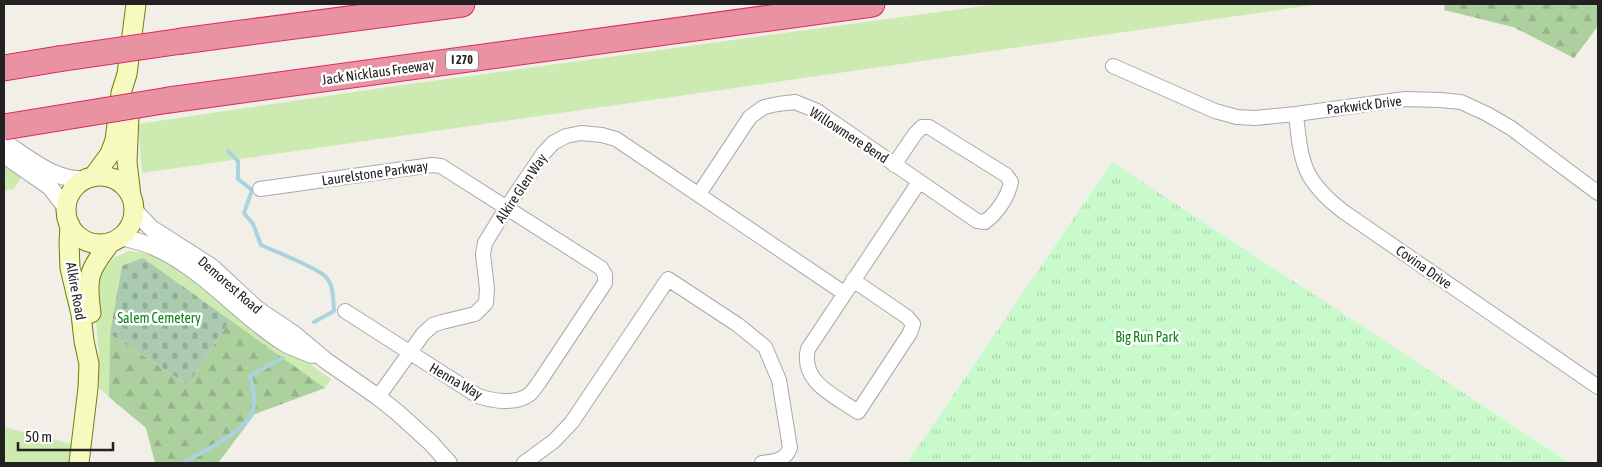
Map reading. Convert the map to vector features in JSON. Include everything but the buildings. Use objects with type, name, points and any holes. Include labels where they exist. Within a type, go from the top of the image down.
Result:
[{"type":"highway","points":[[4,68],[182,41],[462,4]]},
{"type":"highway","name":"Jack Nicklaus Freeway","points":[[4,127],[169,100],[872,4]]},
{"type":"main road","points":[[90,178],[110,154],[113,146],[121,93],[127,74],[136,4]]},
{"type":"main road","points":[[127,74],[130,92],[127,162],[132,203],[130,226],[116,239],[98,244],[85,240],[75,233],[68,217],[71,192],[78,184],[90,178],[103,176],[113,179],[124,186],[132,203]]},
{"type":"main road","name":"Alkire Road","points":[[68,217],[70,268],[88,356]]},
{"type":"main road","name":"Alkire Road","points":[[79,463],[88,388],[88,356],[93,337],[88,291],[89,279],[94,264],[116,239]]},
{"type":"street","name":"Parkwick Drive","points":[[1113,66],[1215,111],[1237,117],[1255,118],[1296,114],[1405,99],[1461,102],[1511,128],[1598,193]]},
{"type":"street","name":"Willowmere Bend","points":[[699,194],[750,117],[764,107],[794,102],[817,111],[894,165],[977,221],[985,222],[993,216],[1010,190],[1011,182],[1006,176],[929,127],[922,127],[915,134],[894,165]]},
{"type":"street","name":"Covina Drive","points":[[1296,114],[1298,140],[1305,168],[1320,193],[1344,212],[1598,387]]},
{"type":"street","name":"Alkire Glen Way","points":[[378,397],[423,334],[442,322],[475,314],[486,303],[487,289],[483,254],[485,243],[507,207],[544,154],[553,143],[566,136],[581,133],[602,135],[616,139],[844,293]]},
{"type":"street","points":[[4,142],[56,174],[70,179],[90,178]]},
{"type":"street","points":[[4,155],[50,188],[68,217]]},
{"type":"street","name":"Laurelstone Parkway","points":[[260,190],[432,164],[441,166],[601,268],[606,275]]},
{"type":"street","points":[[853,280],[908,317],[913,324],[910,333],[858,412],[816,383],[809,372],[805,358],[808,349],[844,293],[919,182]]},
{"type":"street","name":"Demorest Road","points":[[132,203],[151,228],[212,267],[257,310],[294,334],[325,360],[378,397],[431,442],[449,463]]},
{"type":"street","name":"Demorest Road","points":[[116,239],[153,247],[169,255],[204,278],[249,317],[286,344],[325,360]]},
{"type":"street","name":"Henna Way","points":[[345,311],[478,396],[490,400],[503,401],[529,394],[540,381],[605,283],[606,275]]},
{"type":"street","points":[[524,463],[554,441],[572,422],[668,279],[738,325],[765,347],[778,380],[790,442],[787,454],[783,458],[778,461],[762,463]]},
{"type":"green space","points":[[998,4],[1320,4],[142,173],[138,124],[388,87]]},
{"type":"green space","points":[[1445,4],[1598,4],[1598,26],[1574,58],[1513,27],[1444,10]]},
{"type":"green space","points":[[4,161],[23,174],[14,189],[4,191]]},
{"type":"green space","name":"Big Run Park","points":[[1112,162],[1570,463],[907,463]]},
{"type":"green space","points":[[129,251],[153,254],[185,271],[242,317],[331,379],[325,388],[143,258],[110,334],[109,397],[99,388],[99,355],[94,300],[100,275],[113,258]]},
{"type":"green space","name":"Salem Cemetery","points":[[143,258],[230,320],[188,385],[110,334],[122,266]]},
{"type":"green space","points":[[230,320],[325,388],[255,414],[218,463],[155,463],[146,428],[109,397],[110,334],[188,385]]},
{"type":"green space","points":[[4,427],[72,444],[70,463],[4,463]]},
{"type":"waterway","points":[[228,151],[238,161],[238,179],[252,190],[244,213],[253,224],[261,245],[314,269],[329,281],[333,293],[334,311],[314,322]]},
{"type":"waterway","points":[[183,463],[234,433],[250,418],[254,406],[254,393],[250,376],[282,358]]}]
